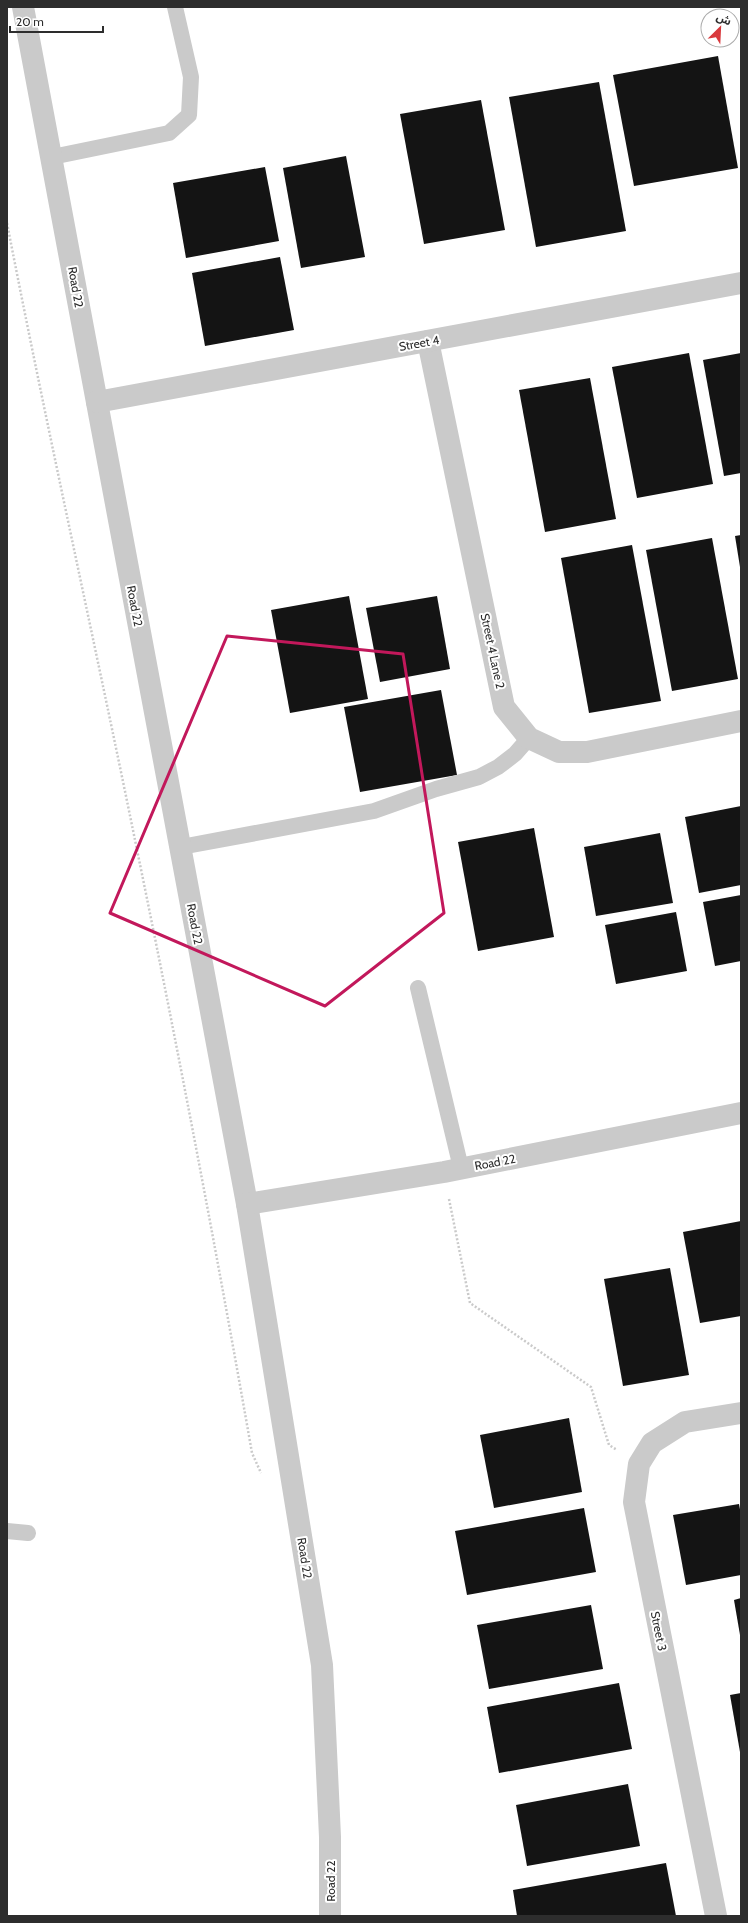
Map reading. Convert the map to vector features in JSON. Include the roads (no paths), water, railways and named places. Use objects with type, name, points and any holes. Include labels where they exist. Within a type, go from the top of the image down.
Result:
[{"type":"street","name":"Road 22","points":[[23,7],[247,1204],[322,1665],[330,1837],[330,1916]]},
{"type":"street","name":"Street 4","points":[[97,402],[741,283]]},
{"type":"street","name":"Street 4 Lane 2","points":[[428,342],[504,707],[529,738],[559,752],[587,752],[741,721]]},
{"type":"street","name":"Road 22","points":[[247,1204],[453,1170],[741,1113]]},
{"type":"street","name":"Street 3","points":[[716,1916],[634,1502],[639,1464],[652,1443],[685,1422],[741,1413]]},
{"type":"lane","points":[[52,157],[169,133],[189,115],[191,77],[175,7]]},
{"type":"lane","points":[[180,847],[374,811],[436,789],[479,777],[498,767],[514,754],[529,738]]},
{"type":"lane","points":[[418,988],[453,1170]]},
{"type":"lane","points":[[7,1531],[28,1533]]}]
